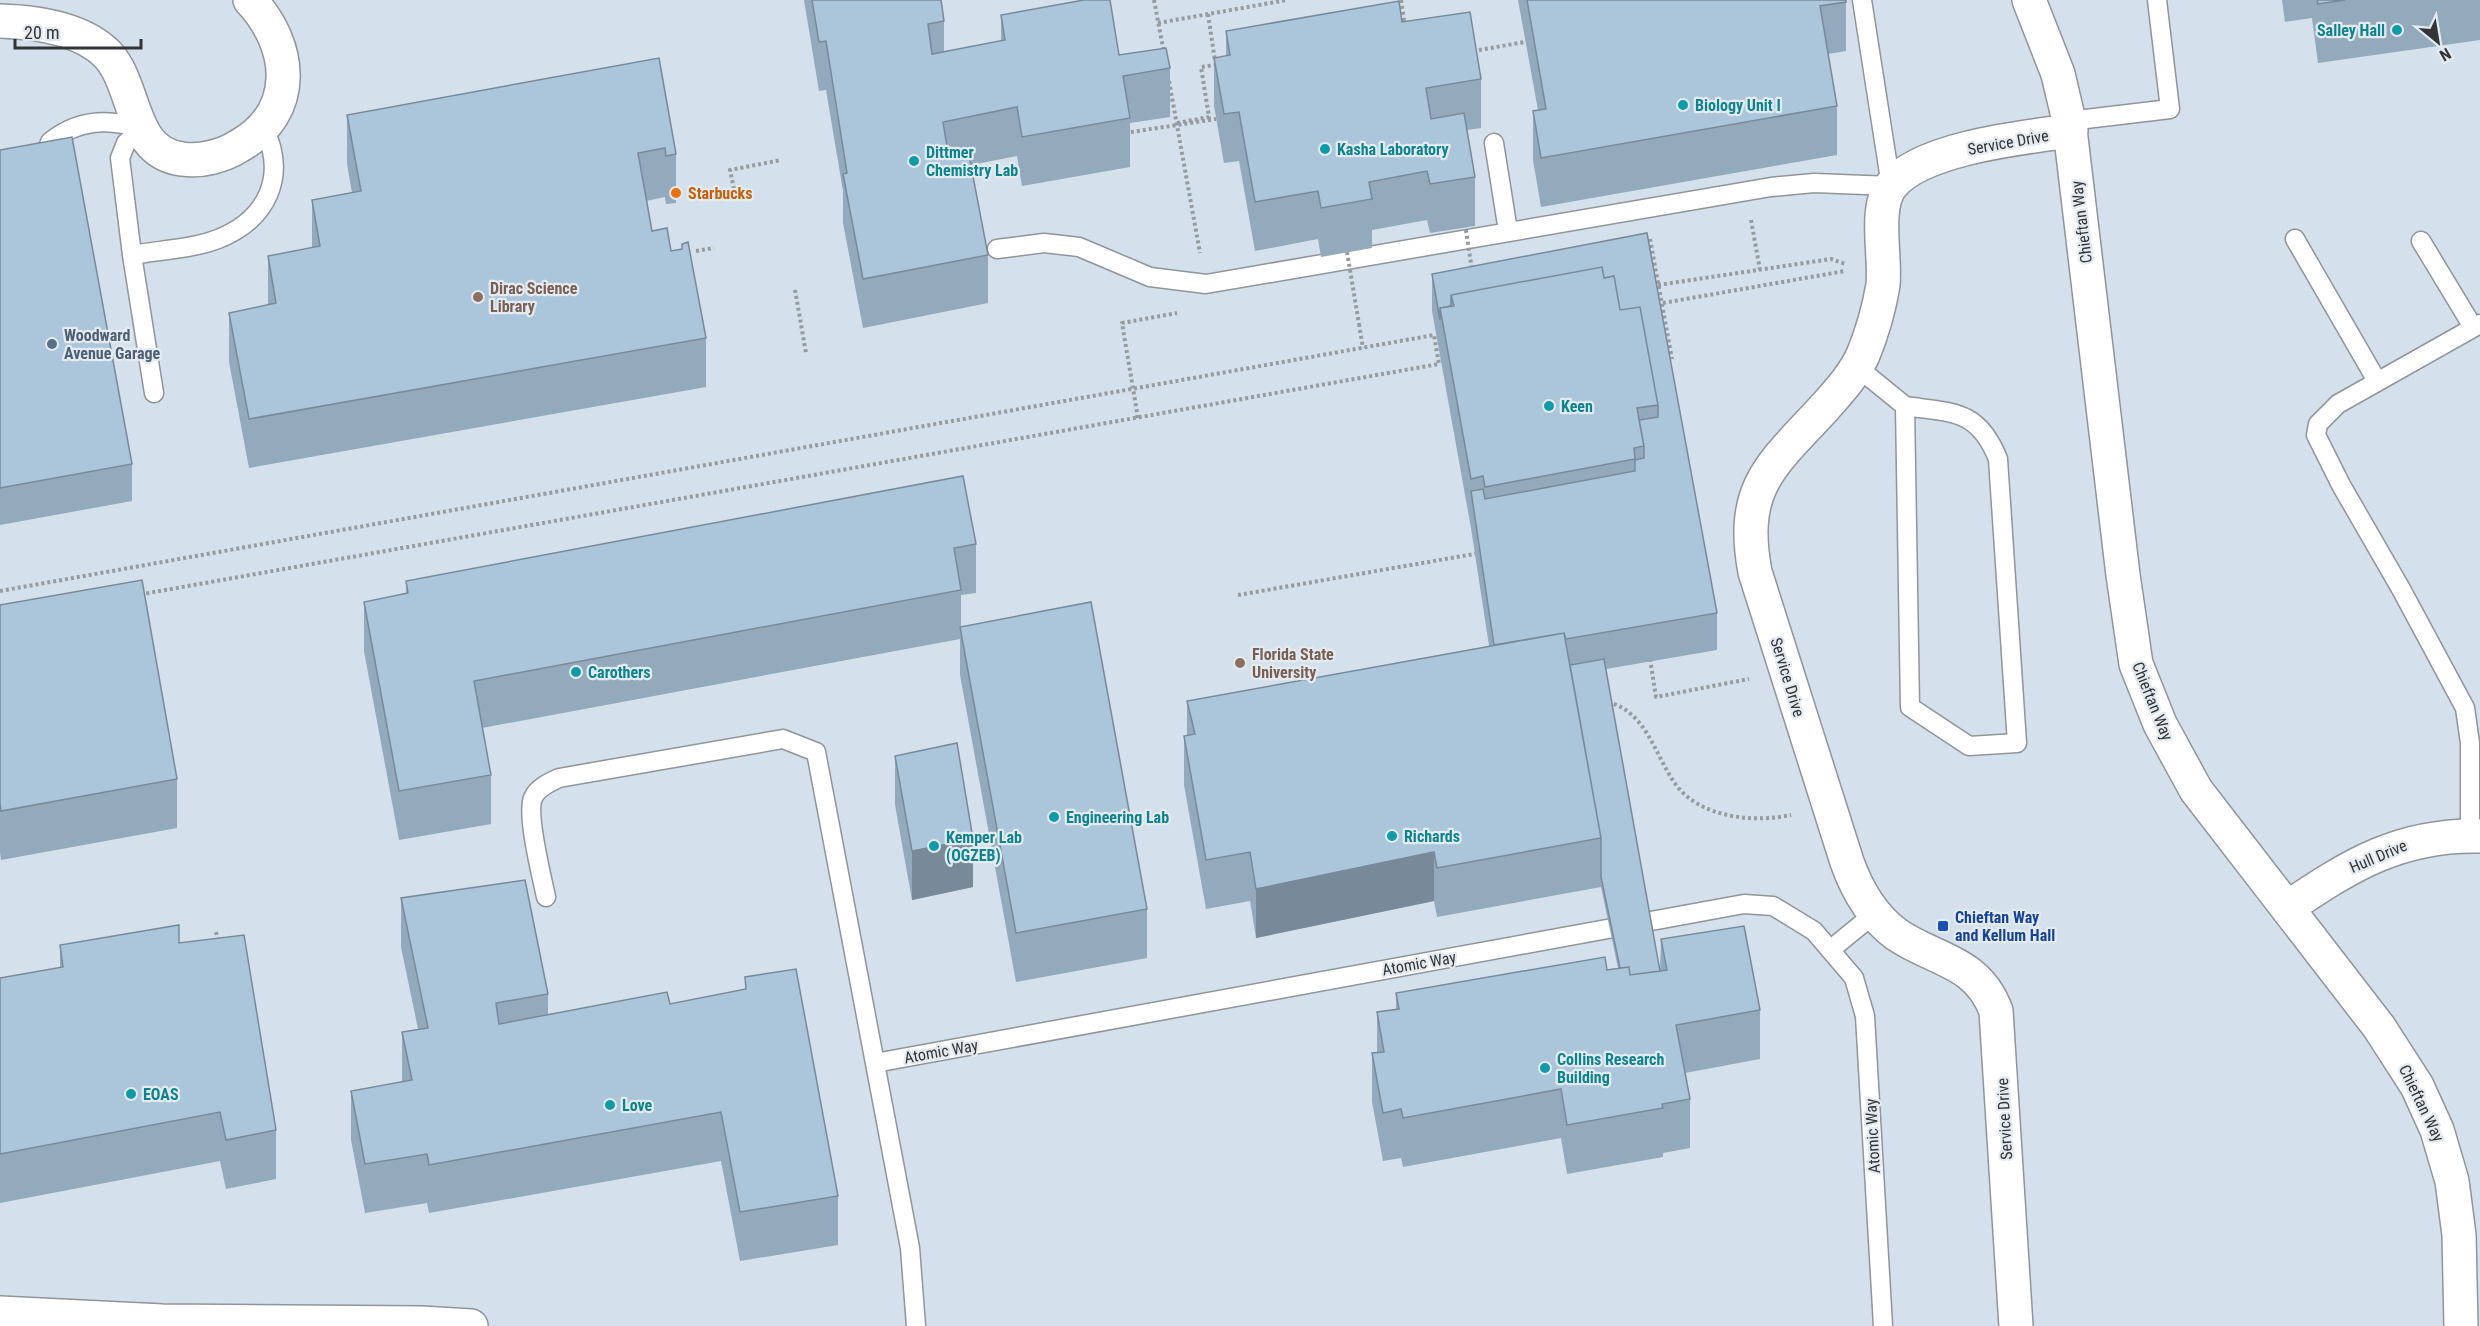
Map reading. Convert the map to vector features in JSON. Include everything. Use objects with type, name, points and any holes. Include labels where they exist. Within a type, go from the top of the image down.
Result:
[{"type":"street","points":[[0,13],[46,0]]},
{"type":"street","points":[[0,21],[34,23],[69,32],[105,52],[120,74],[147,139],[160,152],[175,158],[196,160],[234,150],[264,128],[282,94],[283,67],[277,40],[250,0]]},
{"type":"street","name":"Chieftan Way","points":[[2029,0],[2058,74],[2070,126],[2123,575],[2136,664],[2160,724],[2196,790],[2393,1047],[2417,1086],[2437,1130],[2450,1172],[2457,1207],[2461,1326]]},
{"type":"street","name":"Service Drive","points":[[2016,1326],[1996,1011],[1984,986],[1975,977],[1951,960],[1909,941],[1875,914],[1859,891],[1847,862],[1757,578],[1750,534],[1754,501],[1763,481],[1780,457],[1841,389],[1857,367],[1881,297],[1884,269],[1883,209],[1891,186],[1926,164],[1973,146],[2070,126]]},
{"type":"street","name":"Hull Drive","points":[[2287,908],[2337,875],[2390,849],[2433,838],[2475,836]]},
{"type":"street","points":[[0,1313],[172,1322],[420,1323],[471,1326]]},
{"type":"lane","points":[[997,249],[1044,243],[1079,247],[1150,278],[1206,284],[1791,184],[1891,186],[1862,0]]},
{"type":"lane","points":[[2070,126],[2170,109],[2157,0]]},
{"type":"lane","points":[[44,179],[46,149],[64,132],[96,121],[119,123],[142,129]]},
{"type":"lane","points":[[132,255],[217,240],[236,230],[253,216],[268,196],[275,173],[274,151],[264,128]]},
{"type":"lane","points":[[142,129],[126,143],[120,158],[132,255],[154,393]]},
{"type":"lane","points":[[1494,143],[1508,231]]},
{"type":"lane","points":[[2295,239],[2377,381]]},
{"type":"lane","points":[[2421,241],[2476,325],[2326,413],[2318,424],[2316,435],[2341,485],[2407,598],[2465,708],[2470,742],[2475,836]]},
{"type":"lane","points":[[1857,367],[1905,406],[1959,415],[1974,421],[1984,430],[1998,459],[2017,743],[1969,746],[1910,707],[1905,406]]},
{"type":"lane","points":[[546,897],[531,816],[533,798],[543,786],[559,778],[783,739],[816,753],[910,1248],[916,1326]]},
{"type":"lane","name":"Atomic Way","points":[[874,1063],[1744,904],[1773,906],[1814,931],[1854,978],[1864,1016],[1883,1326]]},
{"type":"lane","points":[[1830,950],[1875,914]]},
{"type":"path","points":[[1154,0],[1164,56]]},
{"type":"path","points":[[1158,23],[1287,0]]},
{"type":"path","points":[[1401,0],[1406,34]]},
{"type":"path","points":[[1208,15],[1217,75]]},
{"type":"path","points":[[1469,51],[1525,42]]},
{"type":"path","points":[[1177,123],[1209,117],[1201,67],[1215,65]]},
{"type":"path","points":[[1168,79],[1206,284]]},
{"type":"path","points":[[1124,134],[1216,119]]},
{"type":"path","points":[[734,189],[730,170],[781,160]]},
{"type":"path","points":[[1464,221],[1474,280]]},
{"type":"path","points":[[1650,238],[1672,359]]},
{"type":"path","points":[[696,251],[714,248]]},
{"type":"path","points":[[1347,252],[1363,348]]},
{"type":"path","points":[[1658,285],[1831,259],[1848,266]]},
{"type":"path","points":[[1654,305],[1857,269]]},
{"type":"path","points":[[795,290],[806,352]]},
{"type":"path","points":[[0,591],[1434,335],[1436,345],[1439,364],[141,594]]},
{"type":"path","points":[[1125,339],[1138,418]]},
{"type":"path","points":[[1436,345],[1446,343]]},
{"type":"path","points":[[1238,595],[1485,552]]},
{"type":"path","points":[[1649,655],[1656,697],[1750,679]]},
{"type":"path","points":[[1603,701],[1622,708],[1633,716],[1650,737],[1676,784],[1695,801],[1710,809],[1744,817],[1779,817],[1800,812]]},
{"type":"path","points":[[216,932],[218,942]]},
{"type":"shaded area","name":"Florida State University","points":[[0,0],[2480,0],[2480,1326],[0,1326]]},
{"type":"building","name":"Dittmer Chemistry Lab","points":[[812,0],[941,0],[944,21],[928,24],[932,54],[1005,40],[1001,15],[1084,0],[1110,0],[1119,55],[1166,48],[1170,68],[1123,76],[1130,118],[1022,137],[1017,107],[943,122],[948,153],[968,150],[988,255],[863,279],[843,174],[847,173],[826,41],[819,42]]},
{"type":"building","name":"Biology Unit I","points":[[1527,0],[1846,0],[1846,2],[1820,6],[1837,106],[1541,158],[1533,111],[1546,109]]},
{"type":"building","points":[[2317,0],[2345,0],[2318,4]]},
{"type":"building","name":"Kasha Laboratory","points":[[1399,1],[1402,22],[1470,12],[1481,79],[1426,88],[1431,119],[1464,113],[1475,177],[1430,184],[1427,171],[1369,182],[1372,199],[1321,208],[1318,191],[1255,202],[1239,112],[1224,114],[1214,58],[1230,55],[1226,31]]},
{"type":"building","points":[[659,58],[676,154],[666,156],[665,148],[638,153],[652,231],[667,228],[671,251],[682,249],[682,244],[688,242],[706,338],[249,419],[229,313],[276,303],[268,256],[320,246],[312,200],[361,191],[347,115]]},
{"type":"building","name":"Woodward Avenue Garage","points":[[72,137],[132,464],[0,488],[0,150]]},
{"type":"building","points":[[1647,233],[1717,613],[1566,639],[1564,633],[1494,645],[1471,491],[1483,489],[1485,499],[1635,471],[1635,460],[1644,458],[1639,420],[1658,417],[1658,405],[1640,307],[1620,310],[1614,276],[1604,278],[1602,267],[1451,295],[1451,306],[1440,308],[1440,320],[1432,274]]},
{"type":"building","name":"Keen","points":[[1602,267],[1604,278],[1614,276],[1620,310],[1640,307],[1658,405],[1637,408],[1644,446],[1634,448],[1635,459],[1485,487],[1483,476],[1471,479],[1440,308],[1454,306],[1451,295]]},
{"type":"building","name":"Carothers","points":[[963,476],[976,544],[954,548],[961,590],[474,681],[491,775],[399,791],[364,602],[408,593],[406,581]]},
{"type":"building","points":[[142,580],[177,779],[1,811],[0,605]]},
{"type":"building","name":"Engineering Lab","points":[[1091,602],[1147,909],[1016,933],[960,627]]},
{"type":"building","name":"Richards","points":[[1564,633],[1601,838],[1437,868],[1434,852],[1256,889],[1250,852],[1206,860],[1184,736],[1195,734],[1187,701]]},
{"type":"building","points":[[1604,659],[1660,971],[1630,975],[1629,967],[1620,968],[1601,877],[1601,838],[1570,665]]},
{"type":"building","points":[[957,743],[973,839],[912,851],[895,756]]},
{"type":"building","name":"Love","points":[[525,880],[548,994],[496,1003],[499,1024],[667,992],[670,1004],[746,989],[745,977],[796,969],[838,1196],[740,1212],[721,1112],[429,1165],[427,1154],[365,1164],[351,1091],[412,1080],[402,1032],[428,1028],[401,898]]},
{"type":"building","name":"EOAS","points":[[179,925],[179,943],[244,935],[276,1130],[226,1140],[220,1112],[0,1154],[0,978],[63,967],[60,945]]},
{"type":"building","points":[[1744,926],[1760,1010],[1676,1025],[1690,1099],[1662,1104],[1663,1108],[1567,1125],[1561,1089],[1403,1118],[1401,1109],[1383,1113],[1372,1053],[1384,1052],[1377,1012],[1399,1009],[1396,993],[1605,957],[1607,970],[1629,967],[1630,975],[1667,970],[1661,939]]},
{"type":"place","name":"Salley Hall","points":[[2397,30]]},
{"type":"place","name":"Biology Unit I","points":[[1683,105]]},
{"type":"place","name":"Kasha Laboratory","points":[[1325,149]]},
{"type":"place","name":"Dittmer Chemistry Lab","points":[[914,161]]},
{"type":"place","name":"Starbucks","points":[[676,193]]},
{"type":"place","name":"Dirac Science Library","points":[[478,297]]},
{"type":"place","name":"Woodward Avenue Garage","points":[[52,344]]},
{"type":"place","name":"Keen","points":[[1549,406]]},
{"type":"place","name":"Florida State University","points":[[1240,663]]},
{"type":"place","name":"Carothers","points":[[576,672]]},
{"type":"place","name":"Engineering Lab","points":[[1054,817]]},
{"type":"place","name":"Richards","points":[[1392,836]]},
{"type":"place","name":"Kemper Lab (OGZEB)","points":[[934,846]]},
{"type":"place","name":"Chieftan Way and Kellum Hall","points":[[1943,926]]},
{"type":"place","name":"Collins Research Building","points":[[1545,1068]]},
{"type":"place","name":"EOAS","points":[[131,1094]]},
{"type":"place","name":"Love","points":[[610,1105]]}]
